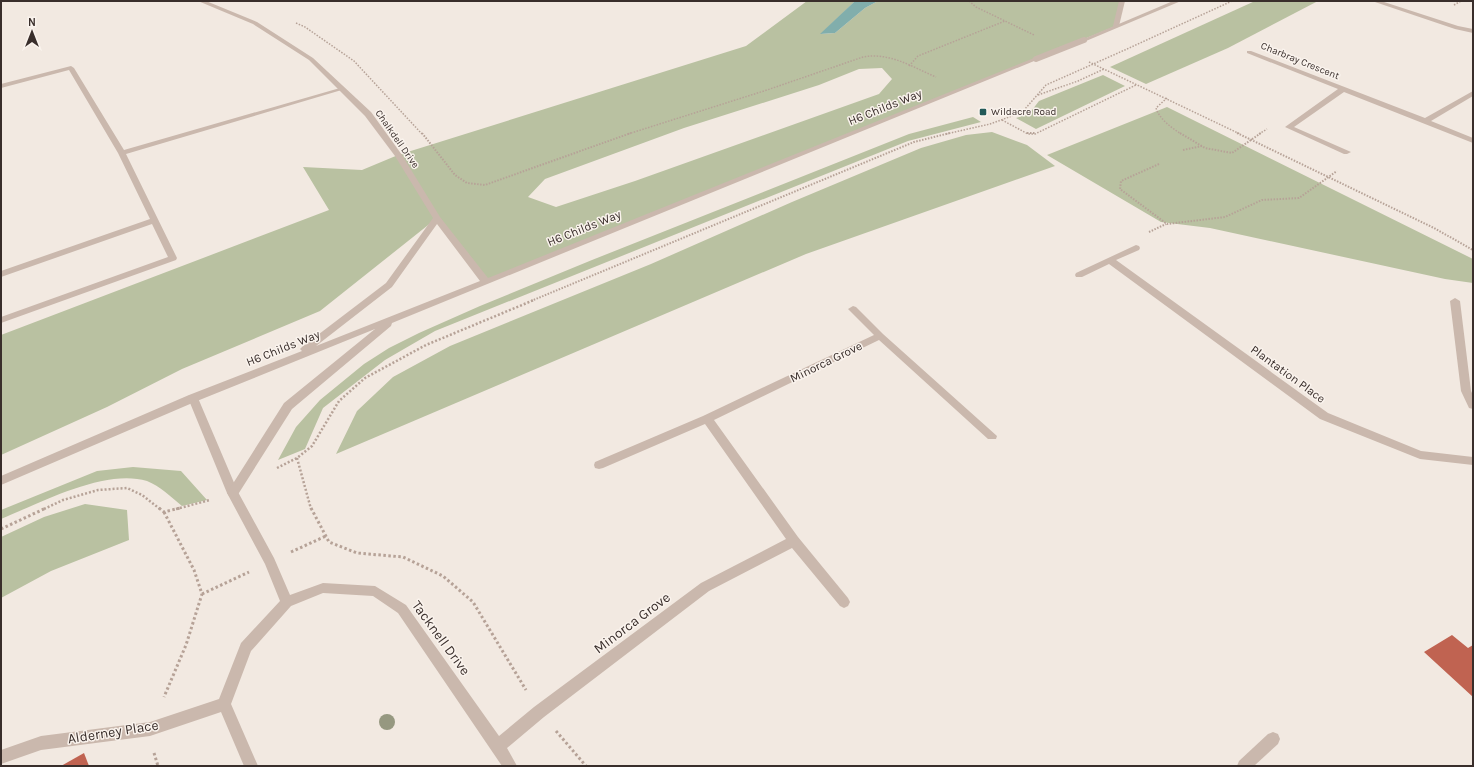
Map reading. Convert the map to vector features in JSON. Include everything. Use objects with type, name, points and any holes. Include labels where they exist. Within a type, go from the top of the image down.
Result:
[{"type":"street","name":"Chalkdell Drive","points":[[201,1],[255,23],[311,59],[368,114],[398,155],[437,218],[486,282]]},
{"type":"street","points":[[1116,26],[1122,1]]},
{"type":"street","name":"H6 Childs Way","points":[[1,481],[193,398],[486,282],[1178,1]]},
{"type":"street","points":[[1375,1],[1404,13],[1473,31]]},
{"type":"street","name":"Charbray Crescent","points":[[1249,52],[1473,141]]},
{"type":"street","points":[[1,86],[71,68],[122,153],[173,258],[1,320]]},
{"type":"street","points":[[122,153],[342,89]]},
{"type":"street","name":"Charbray Crescent","points":[[1343,89],[1289,126],[1347,152]]},
{"type":"street","points":[[1425,121],[1473,93]]},
{"type":"street","points":[[295,357],[389,284],[437,218]]},
{"type":"street","points":[[1,274],[155,220]]},
{"type":"street","points":[[1079,275],[1136,248]]},
{"type":"street","name":"Plantation Place","points":[[1110,260],[1324,416],[1420,455],[1473,461]]},
{"type":"street","points":[[1455,301],[1466,391],[1473,405]]},
{"type":"street","name":"Minorca Grove","points":[[853,309],[880,336],[992,436]]},
{"type":"street","points":[[233,493],[288,406],[395,318]]},
{"type":"street","name":"Minorca Grove","points":[[599,465],[707,419],[880,336]]},
{"type":"street","points":[[193,398],[233,493],[270,562],[287,602]]},
{"type":"street","points":[[707,419],[794,541],[844,602]]},
{"type":"street","name":"Minorca Grove","points":[[498,746],[540,712],[705,587],[794,541]]},
{"type":"street","name":"Tacknell Drive","points":[[224,704],[246,647],[287,602],[323,588],[375,591],[402,609],[498,746],[510,766]]},
{"type":"street","points":[[224,704],[251,766]]},
{"type":"street","name":"Alderney Place","points":[[1,757],[41,743],[150,729],[224,704]]},
{"type":"street","points":[[1244,766],[1273,739]]},
{"type":"path","points":[[271,472],[297,458],[312,446],[339,401],[365,378],[426,345],[914,142],[1002,120],[1025,109],[1046,85],[1232,1]]},
{"type":"path","points":[[291,21],[305,27],[354,61],[418,129],[455,175],[467,183],[485,185],[629,134],[767,90],[863,57],[874,55],[887,56],[909,66],[918,56],[1005,21]]},
{"type":"path","points":[[1037,95],[1078,81],[1104,69]]},
{"type":"path","points":[[1002,120],[1028,134],[1035,134],[1137,85],[1167,98],[1434,228],[1473,250]]},
{"type":"path","points":[[1167,98],[1156,108],[1156,113],[1162,119],[1202,146],[1217,151],[1232,153],[1251,140]]},
{"type":"path","points":[[1183,150],[1202,146]]},
{"type":"path","points":[[1159,164],[1121,181],[1120,189],[1167,224],[1226,217],[1262,200],[1299,198],[1329,177]]},
{"type":"path","points":[[297,458],[312,511],[329,542],[357,553],[403,557],[443,576],[473,602],[540,712],[586,766]]},
{"type":"path","points":[[1,529],[63,500],[98,490],[126,488],[142,495],[164,512],[194,570],[202,594],[186,645],[150,729],[158,766]]},
{"type":"path","points":[[164,512],[233,493]]},
{"type":"green space","points":[[807,1],[855,1],[821,34],[835,33],[865,8],[878,1],[1122,1],[1116,26],[486,282],[437,218],[320,311],[182,369],[107,407],[1,455],[1,335],[329,210],[303,167],[362,170],[398,155],[746,46]],"holes":[[[882,68],[892,79],[879,94],[635,181],[556,207],[528,197],[545,179],[684,128],[819,85],[859,69]]]},
{"type":"green space","points":[[1255,1],[1318,1],[1228,48],[1146,84],[1110,67]]},
{"type":"green space","points":[[1103,75],[1125,86],[1036,129],[1016,118],[1029,114],[1039,101]]},
{"type":"green space","points":[[1167,107],[1473,259],[1473,283],[1445,279],[1210,228],[1161,222],[1047,155]]},
{"type":"green space","points":[[973,117],[981,122],[908,141],[435,331],[385,360],[323,408],[305,449],[278,460],[296,427],[320,400],[364,364],[389,348],[419,333],[592,260],[909,134]]},
{"type":"green space","points":[[992,132],[1027,145],[1055,166],[806,254],[336,454],[357,411],[393,377],[450,346],[651,264],[792,202],[921,148],[966,135]]},
{"type":"green space","points":[[133,467],[181,471],[207,500],[182,506],[161,489],[147,481],[130,478],[112,479],[73,489],[1,519],[1,510],[97,471]]},
{"type":"green space","points":[[85,504],[127,510],[129,540],[51,571],[1,598],[1,537],[44,517]]},
{"type":"water","points":[[855,1],[878,1],[865,8],[835,33],[820,34]]},
{"type":"building","points":[[1452,635],[1468,648],[1473,645],[1473,697],[1424,652]]},
{"type":"building","points":[[84,753],[89,766],[61,766]]},
{"type":"place","name":"Wildacre Road","points":[[983,112]]}]
